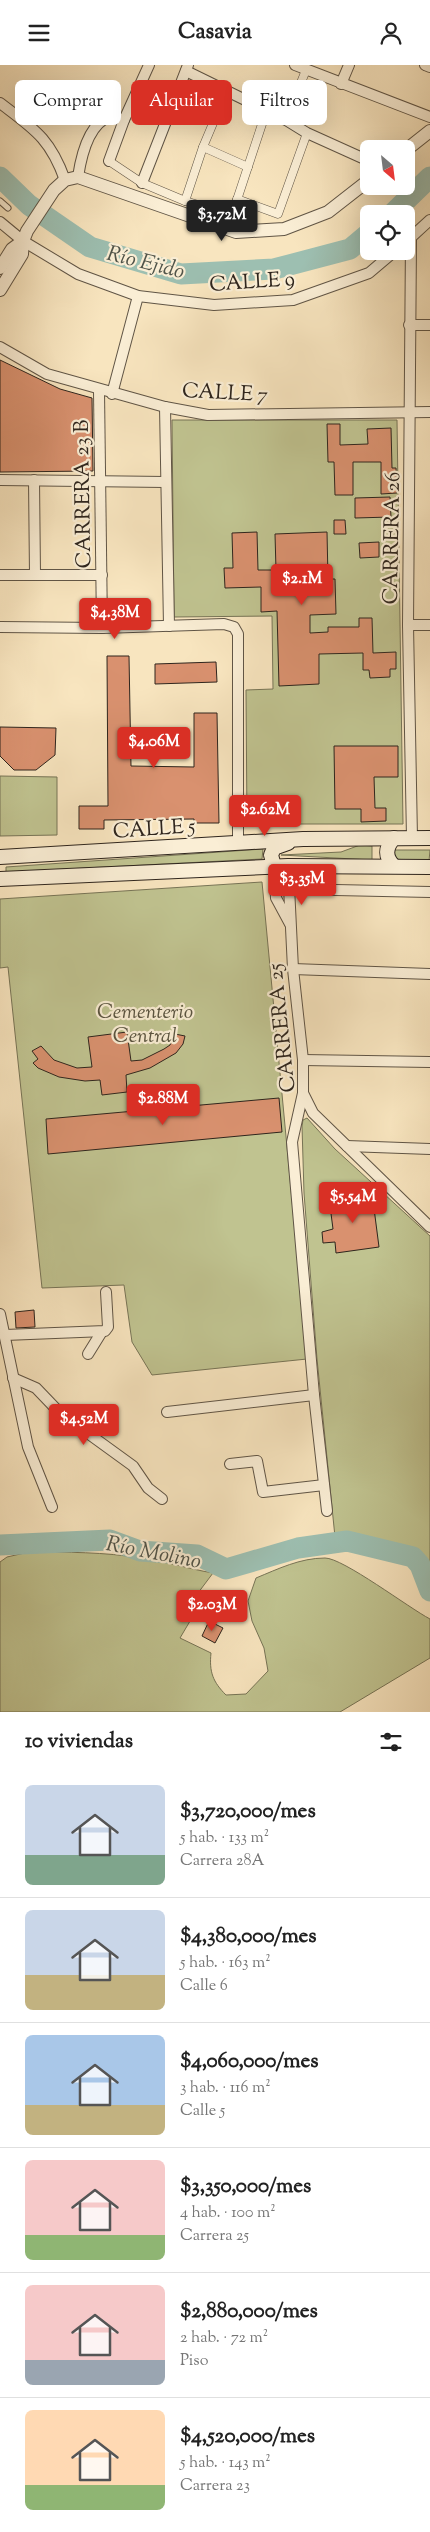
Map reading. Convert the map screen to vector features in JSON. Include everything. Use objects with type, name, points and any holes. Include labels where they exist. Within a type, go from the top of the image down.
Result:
[{"type":"main road","name":"CALLE 5","points":[[0,857],[303,839],[430,838]]},
{"type":"main road","points":[[281,866],[271,855],[274,848],[303,839]]},
{"type":"main road","points":[[394,839],[388,845],[386,853],[388,861],[394,867]]},
{"type":"main road","name":"CALLE 5","points":[[0,879],[281,866],[430,867]]},
{"type":"main road","name":"CALLE 5","points":[[0,888],[18,885],[42,876]]},
{"type":"street","points":[[149,65],[124,120],[109,161],[142,183],[185,201],[232,215],[262,125]]},
{"type":"street","points":[[294,65],[341,84],[429,114]]},
{"type":"street","points":[[341,84],[349,65]]},
{"type":"street","points":[[425,65],[430,67]]},
{"type":"street","points":[[142,183],[187,68],[209,80]]},
{"type":"street","points":[[302,80],[306,70]]},
{"type":"street","points":[[0,103],[39,133],[72,178],[236,232],[284,229],[328,211],[360,187]]},
{"type":"street","points":[[0,268],[12,249],[22,241],[54,190],[72,178],[85,143],[100,123],[110,116],[124,120]]},
{"type":"street","points":[[185,201],[212,125]]},
{"type":"street","points":[[294,125],[307,133],[360,157]]},
{"type":"street","points":[[415,143],[430,131]]},
{"type":"street","points":[[237,199],[278,214],[307,133]]},
{"type":"street","points":[[203,147],[248,167]]},
{"type":"street","points":[[415,234],[430,220]]},
{"type":"street","name":"CALLE 9","points":[[0,222],[22,241],[78,274],[138,296],[214,305],[293,300],[369,273],[384,260]]},
{"type":"street","points":[[0,290],[22,254],[22,241]]},
{"type":"street","name":"CARRERA 26","points":[[408,260],[411,412],[408,625],[412,839]]},
{"type":"street","points":[[112,394],[138,296]]},
{"type":"street","points":[[409,325],[430,325]]},
{"type":"street","name":"CALLE 7","points":[[0,347],[47,375],[98,391],[208,415],[430,412]]},
{"type":"street","name":"CARRERA 23 B","points":[[98,391],[102,627]]},
{"type":"street","points":[[165,407],[169,626]]},
{"type":"street","points":[[34,479],[35,575]]},
{"type":"street","points":[[0,480],[166,481]]},
{"type":"street","points":[[0,575],[102,575]]},
{"type":"street","points":[[0,627],[224,624],[234,627],[238,634],[238,843]]},
{"type":"street","points":[[408,625],[430,625]]},
{"type":"street","name":"CARRERA 25","points":[[281,866],[288,889],[293,969],[303,1060],[303,1093],[313,1113],[430,1227]]},
{"type":"street","name":"CARRERA 25","points":[[281,866],[276,898],[282,913],[291,925]]},
{"type":"street","points":[[288,889],[430,892]]},
{"type":"street","points":[[293,969],[430,974]]},
{"type":"street","points":[[303,1060],[430,1062]]},
{"type":"street","points":[[303,1093],[292,1142],[326,1511]]},
{"type":"street","points":[[347,1146],[430,1149]]},
{"type":"street","points":[[88,1353],[100,1333],[108,1327],[106,1292]]},
{"type":"street","points":[[0,1314],[28,1447],[52,1507]]},
{"type":"street","points":[[5,1335],[100,1333]]},
{"type":"street","points":[[13,1378],[36,1388],[60,1413],[133,1466],[148,1488],[162,1499]]},
{"type":"street","points":[[167,1411],[314,1395]]},
{"type":"street","points":[[230,1464],[257,1461],[263,1492],[324,1485]]},
{"type":"lane","points":[[0,201],[8,208]]},
{"type":"green space","points":[[172,420],[397,420],[403,824],[247,824],[246,690],[273,689],[272,616],[174,617]]},
{"type":"green space","points":[[0,776],[57,777],[57,835],[0,836]]},
{"type":"green space","points":[[360,845],[372,846],[372,860],[281,855],[341,852]]},
{"type":"green space","points":[[263,849],[262,859],[6,872],[6,867]]},
{"type":"green space","points":[[392,850],[430,850],[429,861],[392,859]]},
{"type":"green space","name":"Cementerio Central","points":[[262,882],[307,1359],[152,1375],[132,1342],[124,1285],[42,1288],[8,967],[0,968],[0,899]]},
{"type":"green space","points":[[307,1118],[335,1149],[430,1236],[430,1576],[420,1554],[378,1542],[335,1537],[317,1359],[304,1193],[302,1126],[303,1120]]},
{"type":"green space","points":[[29,1552],[127,1556],[213,1573],[186,1609],[193,1616],[180,1638],[211,1653],[213,1676],[218,1686],[226,1695],[246,1694],[268,1671],[264,1648],[252,1621],[248,1601],[256,1578],[289,1565],[316,1558],[334,1560],[361,1574],[430,1619],[430,1658],[340,1712],[0,1712],[0,1562],[7,1557]]},
{"type":"building","points":[[0,360],[60,389],[92,398],[93,471],[0,472]]},
{"type":"building","points":[[327,424],[340,424],[340,445],[368,444],[367,429],[391,428],[392,468],[396,468],[397,493],[381,494],[381,462],[353,462],[353,495],[335,495],[334,462],[328,462]]},
{"type":"building","points":[[390,497],[391,517],[355,518],[355,498]]},
{"type":"building","points":[[334,520],[345,520],[346,534],[334,534]]},
{"type":"building","points":[[257,532],[258,570],[276,570],[275,534],[327,532],[328,579],[335,579],[336,614],[310,615],[310,633],[328,632],[328,627],[359,627],[359,618],[372,618],[373,653],[396,652],[396,669],[390,669],[390,677],[370,678],[369,670],[363,670],[363,653],[319,654],[319,684],[279,686],[277,611],[261,612],[261,587],[225,588],[224,568],[233,568],[232,533]]},
{"type":"building","points":[[379,542],[379,557],[360,558],[359,543]]},
{"type":"building","points":[[107,656],[129,656],[131,766],[194,767],[194,713],[217,713],[219,823],[194,823],[194,819],[104,820],[104,829],[79,829],[79,806],[108,806]]},
{"type":"building","points":[[216,662],[217,682],[155,684],[155,664]]},
{"type":"building","points":[[0,727],[56,728],[55,755],[36,770],[14,770],[0,756]]},
{"type":"building","points":[[334,746],[398,746],[398,777],[374,777],[375,808],[386,808],[386,821],[361,822],[361,809],[335,809]]},
{"type":"building","points":[[127,1032],[131,1061],[142,1060],[164,1049],[170,1045],[175,1034],[185,1036],[183,1044],[176,1053],[150,1068],[126,1075],[127,1092],[102,1095],[100,1080],[85,1081],[59,1077],[38,1068],[33,1063],[38,1059],[32,1051],[41,1046],[54,1060],[77,1068],[92,1067],[88,1037]]},
{"type":"building","points":[[279,1098],[282,1132],[48,1154],[46,1119]]},
{"type":"building","points":[[372,1193],[379,1247],[336,1253],[335,1242],[323,1243],[322,1232],[333,1229],[329,1198]]},
{"type":"building","points":[[34,1310],[35,1327],[16,1328],[15,1312]]},
{"type":"building","points":[[209,1621],[223,1628],[215,1643],[202,1636]]},
{"type":"waterway","name":"Río Ejido","points":[[0,177],[29,205],[90,247],[181,274],[274,269],[350,249],[360,241]]},
{"type":"waterway","name":"Río Ejido","points":[[401,205],[430,177]]},
{"type":"waterway","name":"Río Molino","points":[[0,1545],[110,1540],[140,1551],[197,1555],[226,1569],[298,1548],[347,1541],[413,1557],[420,1565],[430,1591]]}]
